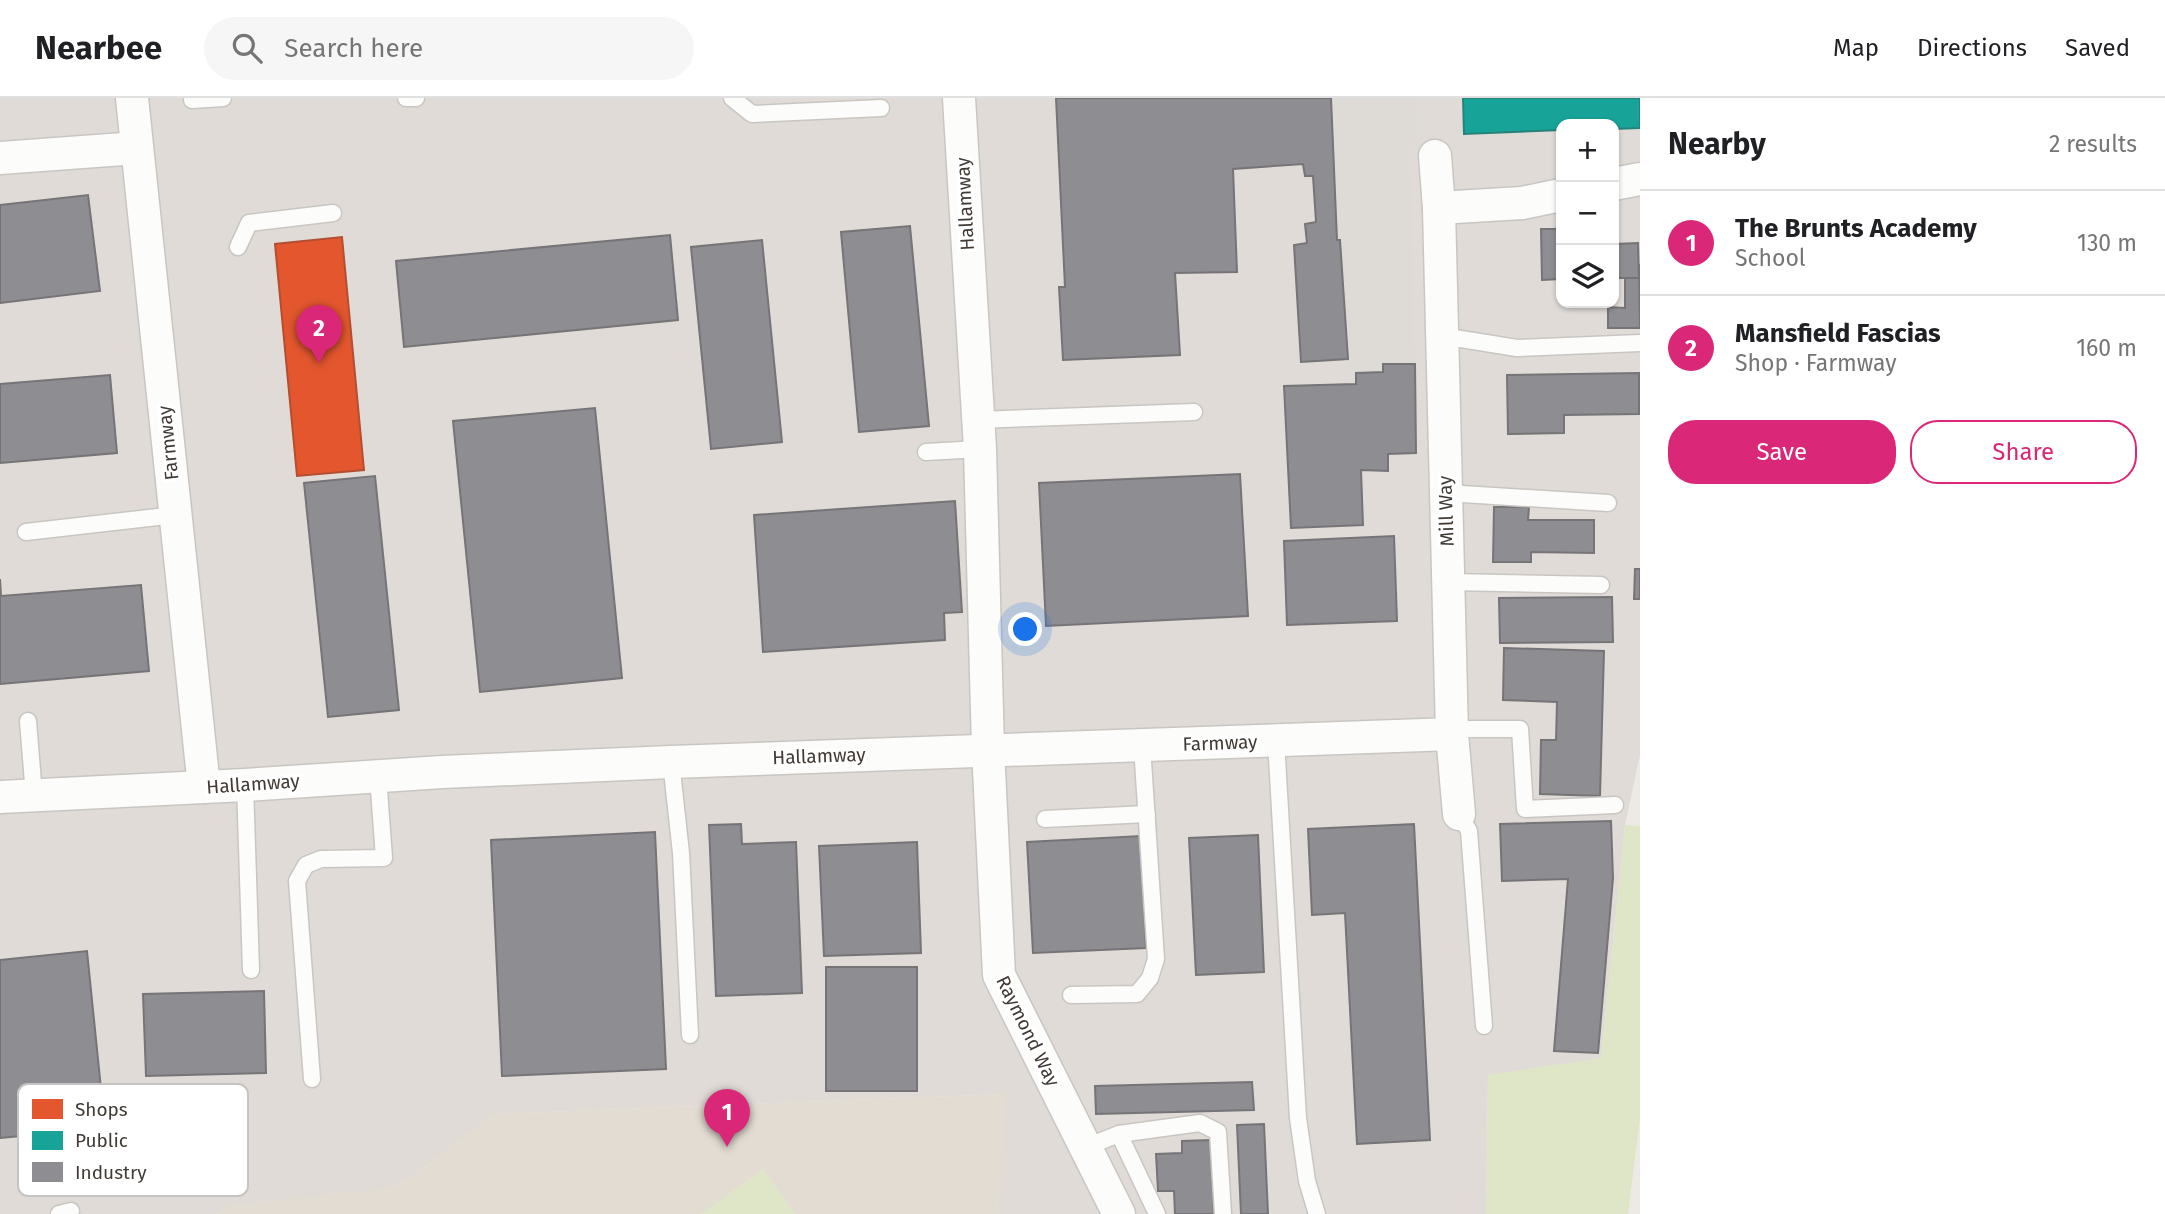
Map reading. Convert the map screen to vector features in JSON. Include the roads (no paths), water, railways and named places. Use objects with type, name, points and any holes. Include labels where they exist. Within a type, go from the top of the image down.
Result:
[{"type":"street","name":"Farmway","points":[[132,98],[204,787]]},
{"type":"street","name":"Hallamway","points":[[0,797],[378,776],[988,749],[979,435],[959,98]]},
{"type":"street","points":[[0,158],[137,148]]},
{"type":"street","name":"Mill Way","points":[[1435,156],[1439,208],[1452,731],[1459,814]]},
{"type":"street","points":[[1619,183],[1640,179]]},
{"type":"street","points":[[1439,208],[1522,203],[1556,196]]},
{"type":"street","name":"Farmway","points":[[988,749],[1276,741],[1452,731]]},
{"type":"street","name":"Raymond Way","points":[[988,749],[999,975],[1119,1214]]},
{"type":"lane","points":[[192,100],[223,98]]},
{"type":"lane","points":[[406,98],[416,98]]},
{"type":"lane","points":[[732,98],[752,114],[881,108]]},
{"type":"lane","points":[[238,247],[249,223],[332,213]]},
{"type":"lane","points":[[1442,336],[1517,348],[1640,343]]},
{"type":"lane","points":[[926,452],[979,435],[1195,412]]},
{"type":"lane","points":[[1446,493],[1608,503]]},
{"type":"lane","points":[[26,532],[175,515]]},
{"type":"lane","points":[[1448,582],[1601,585]]},
{"type":"lane","points":[[27,721],[34,795]]},
{"type":"lane","points":[[1452,731],[1520,729],[1525,810],[1615,805]]},
{"type":"lane","points":[[1276,741],[1298,1118],[1307,1181],[1317,1214]]},
{"type":"lane","points":[[1071,995],[1137,995],[1150,978],[1156,959],[1142,746]]},
{"type":"lane","points":[[671,762],[681,853],[690,1035]]},
{"type":"lane","points":[[312,1079],[297,881],[306,865],[321,859],[384,858],[378,776]]},
{"type":"lane","points":[[245,785],[251,970]]},
{"type":"lane","points":[[1045,819],[1147,814]]},
{"type":"lane","points":[[1459,814],[1469,831],[1484,1026]]},
{"type":"lane","points":[[1086,1147],[1119,1133],[1200,1123],[1218,1132],[1223,1214]]},
{"type":"lane","points":[[1119,1133],[1157,1214]]},
{"type":"place","name":"Mansfield Fascias","points":[[319,363]]},
{"type":"place","name":"The Brunts Academy","points":[[727,1147]]}]
